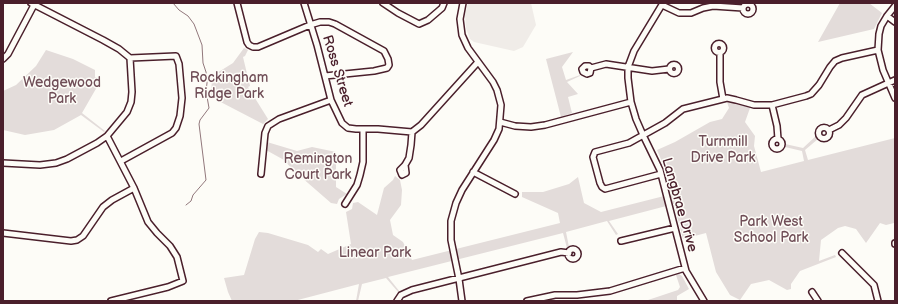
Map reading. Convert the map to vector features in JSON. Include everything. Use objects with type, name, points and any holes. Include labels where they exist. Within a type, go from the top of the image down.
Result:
[{"type":"street","points":[[237,3],[247,42],[253,47],[310,25],[320,22],[329,22],[384,51],[388,59],[389,65],[383,69],[325,76]]},
{"type":"street","name":"Ross Street","points":[[304,3],[317,45],[331,100],[342,123],[348,128],[412,132]]},
{"type":"street","points":[[383,3],[419,24],[428,20],[442,8],[444,3]]},
{"type":"street","points":[[462,301],[451,240],[451,221],[456,203],[494,140],[499,129],[501,105],[497,90],[489,75],[468,48],[462,35],[460,19],[463,3]]},
{"type":"street","points":[[3,59],[8,54],[32,4],[103,40],[119,49],[130,58],[162,55],[176,56],[179,64],[182,98],[180,116],[176,128],[172,133],[121,161]]},
{"type":"street","points":[[663,4],[679,13],[691,13],[713,6],[743,8]]},
{"type":"street","name":"Langbrae Drive","points":[[663,4],[634,51],[628,68],[631,102],[643,135],[661,174],[685,268],[691,282],[704,301]]},
{"type":"street","points":[[895,6],[887,16],[879,34],[878,50],[888,83],[895,98]]},
{"type":"street","points":[[887,16],[895,22]]},
{"type":"street","points":[[661,174],[609,188],[602,187],[593,157],[595,152],[629,143],[665,123],[682,109],[732,98],[754,105],[772,105],[811,94],[819,85],[830,67],[842,58],[878,50]]},
{"type":"street","points":[[720,53],[720,82],[723,99]]},
{"type":"street","points":[[3,163],[40,165],[56,163],[98,143],[107,136],[127,112],[131,102],[132,92],[130,58]]},
{"type":"street","points":[[405,165],[409,158],[412,132],[421,125],[478,62]]},
{"type":"street","points":[[591,68],[606,64],[652,71],[669,69]]},
{"type":"street","points":[[829,130],[839,126],[862,95],[895,80]]},
{"type":"street","points":[[261,174],[265,133],[268,126],[279,119],[331,100]]},
{"type":"street","points":[[500,122],[530,127],[545,125],[631,102]]},
{"type":"street","points":[[772,105],[777,126],[778,139]]},
{"type":"street","points":[[345,204],[357,185],[360,175],[363,162],[363,129]]},
{"type":"street","points":[[107,136],[134,188],[148,222],[170,246],[177,257],[183,281],[168,287],[110,301]]},
{"type":"street","points":[[474,172],[515,194]]},
{"type":"street","points":[[3,233],[71,241],[77,240],[83,236],[103,207],[112,200],[134,188]]},
{"type":"street","points":[[622,241],[675,228]]},
{"type":"street","points":[[397,301],[406,293],[561,252],[569,253]]},
{"type":"street","points":[[842,253],[874,285],[878,301]]},
{"type":"street","points":[[527,301],[555,295],[610,291],[685,268]]},
{"type":"street","points":[[812,292],[818,301]]},
{"type":"shaded area","points":[[468,3],[531,3],[536,25],[523,47],[514,51],[474,42],[470,39],[466,28],[465,15]]},
{"type":"green space","points":[[840,3],[869,3],[882,13],[874,29],[818,42]]},
{"type":"green space","name":"Rockingham Ridge Park","points":[[244,48],[248,50],[243,57],[250,86],[248,87],[268,119],[263,124],[211,97],[212,76],[233,63]]},
{"type":"green space","name":"Wedgewood Park","points":[[46,50],[73,59],[95,70],[95,77],[101,80],[82,113],[105,131],[104,132],[81,115],[54,130],[25,135],[3,130],[3,91],[16,85],[36,66]]},
{"type":"green space","points":[[573,52],[562,67],[566,80],[580,75],[567,82],[578,94],[568,97],[572,113],[561,117],[546,59]]},
{"type":"green space","points":[[727,102],[736,103],[750,108],[745,122],[755,136],[754,146],[761,172],[804,161],[802,151],[785,147],[785,144],[803,148],[816,136],[818,139],[805,150],[808,160],[895,138],[894,223],[886,225],[880,223],[866,243],[856,229],[845,226],[838,228],[821,240],[819,261],[835,255],[836,257],[800,271],[791,284],[791,289],[787,290],[769,280],[751,284],[740,300],[730,295],[716,272],[706,233],[683,239],[674,204],[609,221],[618,234],[616,235],[607,221],[566,232],[569,247],[567,248],[563,233],[388,277],[400,292],[399,293],[386,278],[362,284],[358,301],[356,301],[359,284],[294,301],[232,301],[228,292],[224,278],[244,275],[255,239],[259,232],[268,233],[308,245],[318,252],[321,249],[328,254],[351,244],[346,212],[352,209],[353,203],[358,202],[377,215],[384,188],[393,180],[395,176],[400,180],[402,190],[401,205],[390,220],[393,235],[403,242],[412,260],[560,223],[558,213],[522,197],[522,192],[543,192],[569,184],[578,177],[584,203],[601,212],[672,194],[666,171],[657,150],[675,142],[710,122],[722,119],[729,108]]},
{"type":"green space","name":"Remington Court Park","points":[[267,142],[297,151],[312,147],[336,152],[336,187],[347,194],[339,199],[337,204],[331,203],[293,170],[284,160],[266,150]]},
{"type":"green space","points":[[679,274],[682,276],[689,289],[677,296],[677,301],[645,301],[678,290],[680,287],[676,275]]},
{"type":"waterway","points":[[173,3],[179,10],[188,16],[194,24],[202,45],[209,108],[200,120],[199,124],[206,180],[193,195],[191,201],[186,205]]},
{"type":"park label","name":"Turnmill Drive Park","points":[[723,150]]},
{"type":"park label","name":"Park West School Park","points":[[771,230]]},
{"type":"park label","name":"Linear Park","points":[[375,253]]}]
